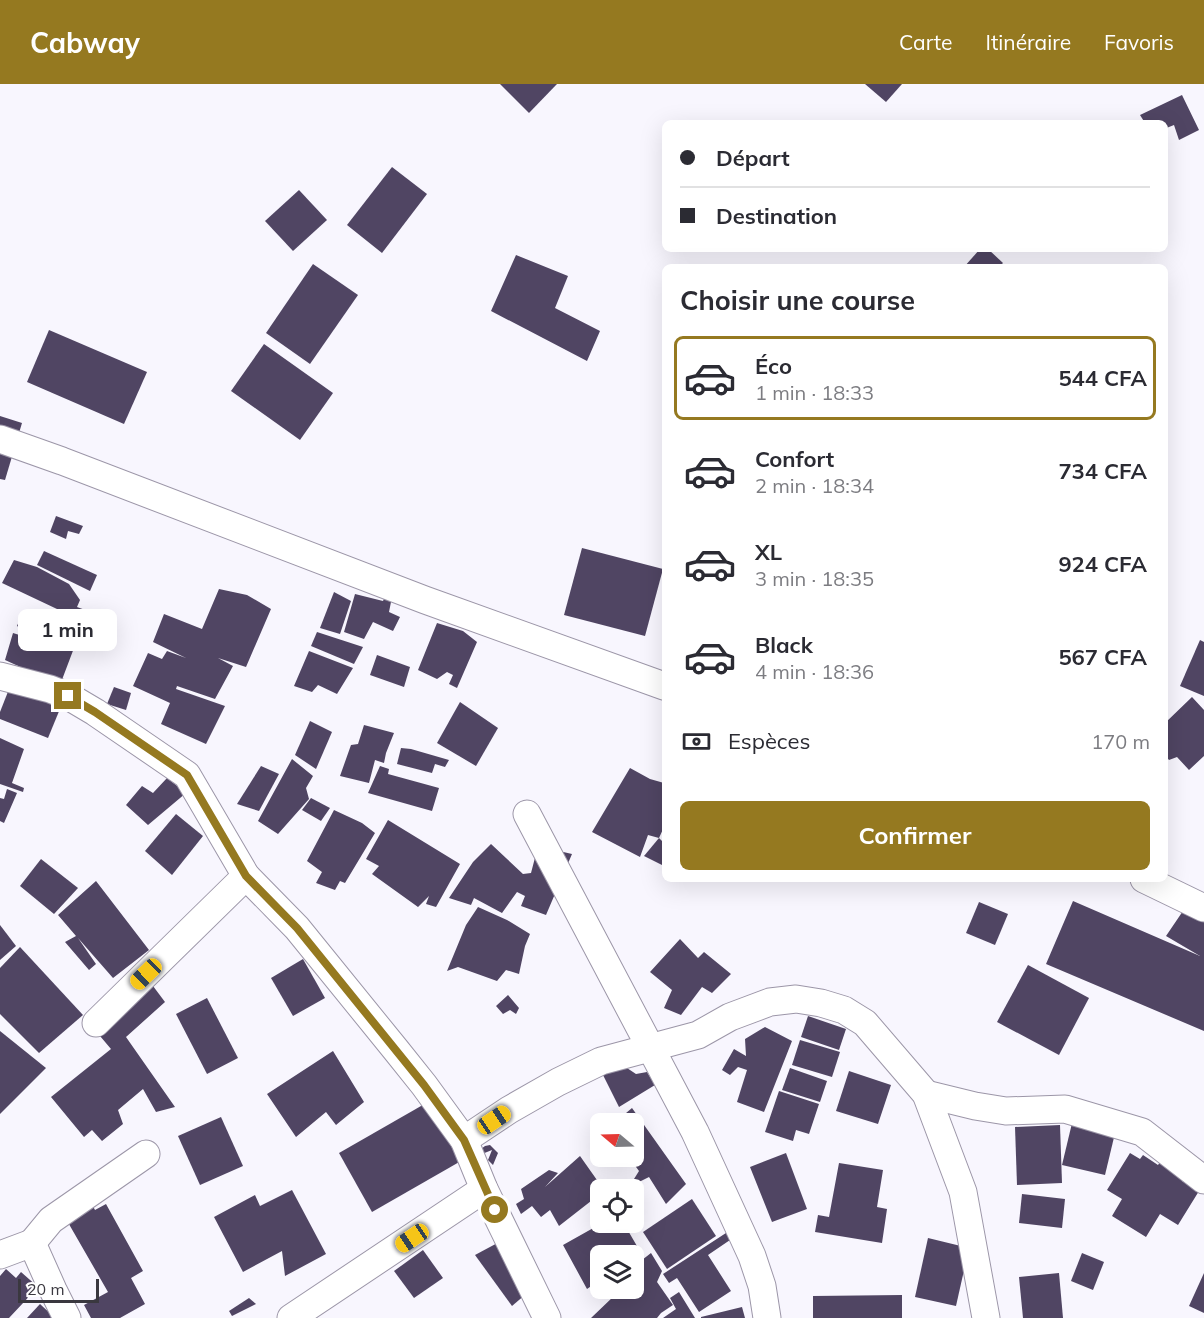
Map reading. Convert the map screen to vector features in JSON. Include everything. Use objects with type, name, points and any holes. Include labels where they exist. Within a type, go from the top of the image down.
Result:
[{"type":"street","points":[[0,439],[425,600],[662,685]]},
{"type":"street","points":[[0,676],[68,696],[187,775],[246,876],[297,928],[424,1085],[464,1140],[484,1189],[547,1318]]},
{"type":"street","points":[[527,814],[695,1132],[752,1256],[762,1286],[767,1318]]},
{"type":"street","points":[[96,1023],[246,876]]},
{"type":"street","points":[[1150,882],[1204,908]]},
{"type":"street","points":[[464,1140],[509,1110],[601,1061],[698,1035],[730,1017],[770,1002],[796,999],[821,1002],[844,1010],[865,1023],[926,1094],[963,1192],[986,1318]]},
{"type":"street","points":[[926,1094],[1006,1111],[1065,1109],[1142,1132],[1204,1180]]},
{"type":"street","points":[[0,1255],[32,1243],[51,1220],[146,1154]]},
{"type":"street","points":[[291,1318],[484,1189]]},
{"type":"street","points":[[32,1243],[67,1318]]},
{"type":"building","points":[[500,84],[557,84],[529,113]]},
{"type":"building","points":[[865,84],[902,84],[886,102]]},
{"type":"building","points":[[1182,95],[1199,130],[1179,140],[1174,125],[1168,127],[1168,120],[1143,120],[1140,115]]},
{"type":"building","points":[[392,167],[427,194],[382,253],[347,225]]},
{"type":"building","points":[[299,190],[327,220],[293,251],[265,221]]},
{"type":"building","points":[[977,252],[991,252],[1003,263],[1002,264],[967,264]]},
{"type":"building","points":[[516,255],[568,276],[555,308],[600,331],[587,361],[491,311]]},
{"type":"building","points":[[313,264],[358,295],[310,364],[266,333]]},
{"type":"building","points":[[49,330],[147,372],[124,424],[27,382]]},
{"type":"building","points":[[264,344],[333,393],[300,440],[231,391]]},
{"type":"building","points":[[0,416],[22,423],[5,480],[0,479]]},
{"type":"building","points":[[56,516],[83,526],[79,534],[68,531],[66,539],[50,532]]},
{"type":"building","points":[[582,548],[662,569],[645,636],[564,615]]},
{"type":"building","points":[[44,551],[97,575],[90,591],[37,565]]},
{"type":"building","points":[[14,560],[37,567],[69,584],[80,600],[77,607],[88,611],[60,685],[5,660],[13,633],[29,638],[31,634],[17,626],[23,612],[45,622],[44,629],[66,630],[69,624],[54,619],[57,609],[2,583]]},
{"type":"building","points":[[219,589],[247,595],[271,609],[246,667],[218,658],[233,666],[215,699],[177,686],[176,689],[225,706],[206,744],[161,724],[170,703],[133,686],[148,653],[162,659],[167,651],[186,658],[153,642],[164,614],[202,629]]},
{"type":"building","points":[[334,592],[351,601],[340,634],[320,628]]},
{"type":"building","points":[[355,594],[383,601],[386,594],[392,597],[389,612],[400,617],[393,631],[373,622],[364,639],[344,632]]},
{"type":"building","points":[[437,623],[463,631],[477,642],[457,688],[449,684],[453,675],[447,672],[437,679],[418,670]]},
{"type":"building","points":[[317,632],[363,647],[354,664],[311,646]]},
{"type":"building","points":[[1200,640],[1204,642],[1204,696],[1180,686]]},
{"type":"building","points":[[309,651],[353,668],[337,694],[318,685],[312,692],[294,686]]},
{"type":"building","points":[[377,655],[410,667],[404,687],[370,675]]},
{"type":"building","points":[[11,684],[62,704],[48,738],[0,719],[0,712]]},
{"type":"building","points":[[114,687],[131,693],[126,710],[107,704]]},
{"type":"building","points":[[1192,697],[1204,710],[1204,756],[1189,770],[1177,757],[1168,759],[1168,720]]},
{"type":"building","points":[[460,702],[498,728],[476,766],[437,743]]},
{"type":"building","points":[[310,721],[332,732],[316,769],[295,755]]},
{"type":"building","points":[[364,725],[394,733],[384,763],[375,760],[369,783],[340,776],[351,745],[358,744]]},
{"type":"building","points":[[0,738],[24,749],[12,783],[24,788],[23,792],[0,784]]},
{"type":"building","points":[[401,748],[449,760],[445,767],[435,764],[432,773],[397,764]]},
{"type":"building","points":[[292,759],[313,776],[306,788],[309,799],[278,834],[258,821]]},
{"type":"building","points":[[261,766],[279,774],[259,811],[237,804]]},
{"type":"building","points":[[380,766],[389,769],[388,774],[439,788],[432,811],[368,793]]},
{"type":"building","points":[[630,768],[650,779],[662,782],[662,831],[659,838],[648,835],[640,857],[592,832]]},
{"type":"building","points":[[167,778],[186,793],[148,825],[126,805],[142,786],[153,793]]},
{"type":"building","points":[[7,789],[17,793],[4,823],[0,821],[0,798],[4,799]]},
{"type":"building","points":[[311,798],[330,808],[321,821],[302,810]]},
{"type":"building","points":[[334,810],[362,823],[375,833],[345,883],[340,881],[335,890],[316,883],[322,872],[307,861]]},
{"type":"building","points":[[176,814],[203,836],[172,875],[145,851]]},
{"type":"building","points":[[388,820],[460,864],[436,907],[426,904],[429,896],[418,907],[372,874],[379,866],[366,859]]},
{"type":"building","points":[[659,838],[662,841],[662,865],[644,856]]},
{"type":"building","points":[[546,841],[560,847],[559,851],[572,854],[546,915],[521,906],[525,896],[517,892],[502,913],[474,898],[471,905],[449,898],[473,862],[491,844],[523,874],[531,873],[537,850]]},
{"type":"building","points":[[41,859],[78,888],[54,914],[20,886]]},
{"type":"building","points":[[96,881],[149,950],[113,978],[78,938],[96,964],[89,970],[65,942],[76,936],[58,915]]},
{"type":"building","points":[[1073,901],[1200,956],[1166,936],[1185,908],[1204,921],[1204,1031],[1046,964]]},
{"type":"building","points":[[979,902],[1008,914],[995,945],[966,933]]},
{"type":"building","points":[[478,907],[507,920],[530,934],[519,974],[506,970],[497,981],[458,967],[447,971],[466,925]]},
{"type":"building","points":[[0,925],[16,946],[0,960]]},
{"type":"building","points":[[680,939],[698,958],[704,952],[731,974],[712,993],[702,987],[681,1015],[664,1008],[672,990],[650,972]]},
{"type":"building","points":[[20,947],[83,1015],[39,1053],[0,1014],[0,968]]},
{"type":"building","points":[[303,959],[325,998],[293,1016],[271,978]]},
{"type":"building","points":[[1028,965],[1089,998],[1059,1055],[997,1022]]},
{"type":"building","points":[[153,986],[165,1002],[126,1037],[175,1107],[156,1112],[143,1089],[118,1110],[123,1124],[102,1141],[92,1130],[84,1137],[51,1097],[111,1049],[100,1036]]},
{"type":"building","points":[[508,995],[519,1008],[516,1014],[510,1010],[503,1014],[496,1006]]},
{"type":"building","points":[[207,998],[238,1058],[207,1074],[176,1014]]},
{"type":"building","points":[[808,1016],[846,1029],[839,1050],[801,1037]]},
{"type":"building","points":[[765,1027],[792,1041],[764,1112],[737,1102],[747,1070],[738,1067],[730,1075],[722,1070],[734,1049],[746,1056],[745,1039]]},
{"type":"building","points":[[0,1031],[46,1068],[0,1114]]},
{"type":"building","points":[[800,1040],[840,1052],[832,1077],[792,1065]]},
{"type":"building","points":[[333,1051],[364,1102],[336,1125],[326,1112],[296,1137],[267,1094]]},
{"type":"building","points":[[618,1062],[636,1074],[647,1072],[655,1085],[619,1107],[603,1075]]},
{"type":"building","points":[[790,1068],[827,1081],[820,1102],[782,1090]]},
{"type":"building","points":[[849,1071],[891,1085],[878,1124],[836,1111]]},
{"type":"building","points":[[779,1091],[819,1104],[809,1134],[796,1130],[793,1141],[765,1132]]},
{"type":"building","points":[[428,1102],[461,1161],[372,1212],[339,1153]]},
{"type":"building","points":[[632,1108],[636,1113],[626,1113]]},
{"type":"building","points":[[221,1117],[243,1166],[200,1185],[178,1136]]},
{"type":"building","points":[[1073,1119],[1116,1129],[1105,1175],[1062,1165]]},
{"type":"building","points":[[644,1125],[686,1184],[666,1204],[649,1177],[644,1180],[634,1179],[639,1171],[636,1167],[644,1167]]},
{"type":"building","points":[[1060,1125],[1062,1183],[1017,1185],[1015,1127]]},
{"type":"building","points":[[490,1145],[498,1153],[493,1165],[488,1160],[492,1150],[482,1154],[481,1149]]},
{"type":"building","points":[[786,1153],[807,1209],[772,1222],[750,1167]]},
{"type":"building","points":[[1130,1153],[1140,1159],[1143,1155],[1158,1165],[1162,1159],[1186,1175],[1182,1181],[1199,1191],[1178,1225],[1160,1214],[1146,1237],[1112,1216],[1122,1199],[1107,1190]]},
{"type":"building","points":[[580,1156],[596,1179],[590,1179],[590,1202],[559,1226],[550,1210],[541,1217],[532,1206],[521,1214],[516,1204],[524,1199],[521,1189],[549,1170],[558,1173],[545,1187]]},
{"type":"building","points":[[839,1163],[883,1170],[877,1207],[887,1209],[882,1243],[815,1232],[818,1215],[829,1217]]},
{"type":"building","points":[[292,1190],[326,1254],[285,1276],[282,1251],[243,1272],[214,1217],[255,1195],[260,1206]]},
{"type":"building","points":[[1022,1194],[1065,1199],[1062,1228],[1019,1223]]},
{"type":"building","points":[[87,1195],[95,1210],[106,1204],[143,1271],[131,1278],[145,1304],[120,1318],[91,1318],[84,1305],[108,1292],[62,1212]]},
{"type":"building","points":[[692,1199],[716,1236],[667,1269],[644,1231]]},
{"type":"building","points":[[590,1230],[590,1233],[629,1233],[636,1245],[590,1245],[590,1287],[587,1289],[563,1245]]},
{"type":"building","points":[[726,1233],[730,1240],[708,1255],[731,1291],[699,1312],[677,1278],[669,1283],[663,1274]]},
{"type":"building","points":[[928,1238],[969,1248],[956,1306],[915,1297]]},
{"type":"building","points":[[503,1240],[526,1294],[512,1306],[475,1255]]},
{"type":"building","points":[[423,1250],[443,1278],[414,1298],[394,1271]]},
{"type":"building","points":[[651,1253],[662,1271],[657,1282],[673,1305],[657,1318],[591,1318],[611,1299],[644,1299],[644,1258]]},
{"type":"building","points":[[1082,1253],[1104,1262],[1093,1290],[1071,1281]]},
{"type":"building","points":[[6,1269],[16,1278],[21,1272],[38,1287],[9,1318],[0,1318],[0,1276]]},
{"type":"building","points":[[1059,1273],[1063,1318],[1023,1318],[1019,1277]]},
{"type":"building","points":[[1204,1273],[1204,1313],[1189,1306]]},
{"type":"building","points":[[679,1292],[695,1318],[663,1318],[676,1309],[670,1298]]},
{"type":"building","points":[[902,1295],[902,1318],[813,1318],[813,1296]]},
{"type":"building","points":[[249,1298],[256,1304],[232,1316],[229,1311]]},
{"type":"building","points":[[40,1304],[55,1318],[27,1318]]},
{"type":"building","points":[[742,1307],[745,1318],[701,1318],[701,1317]]},
{"type":"route","points":[[68,696],[187,775],[246,876],[297,928],[424,1085],[464,1140],[495,1210]]}]
